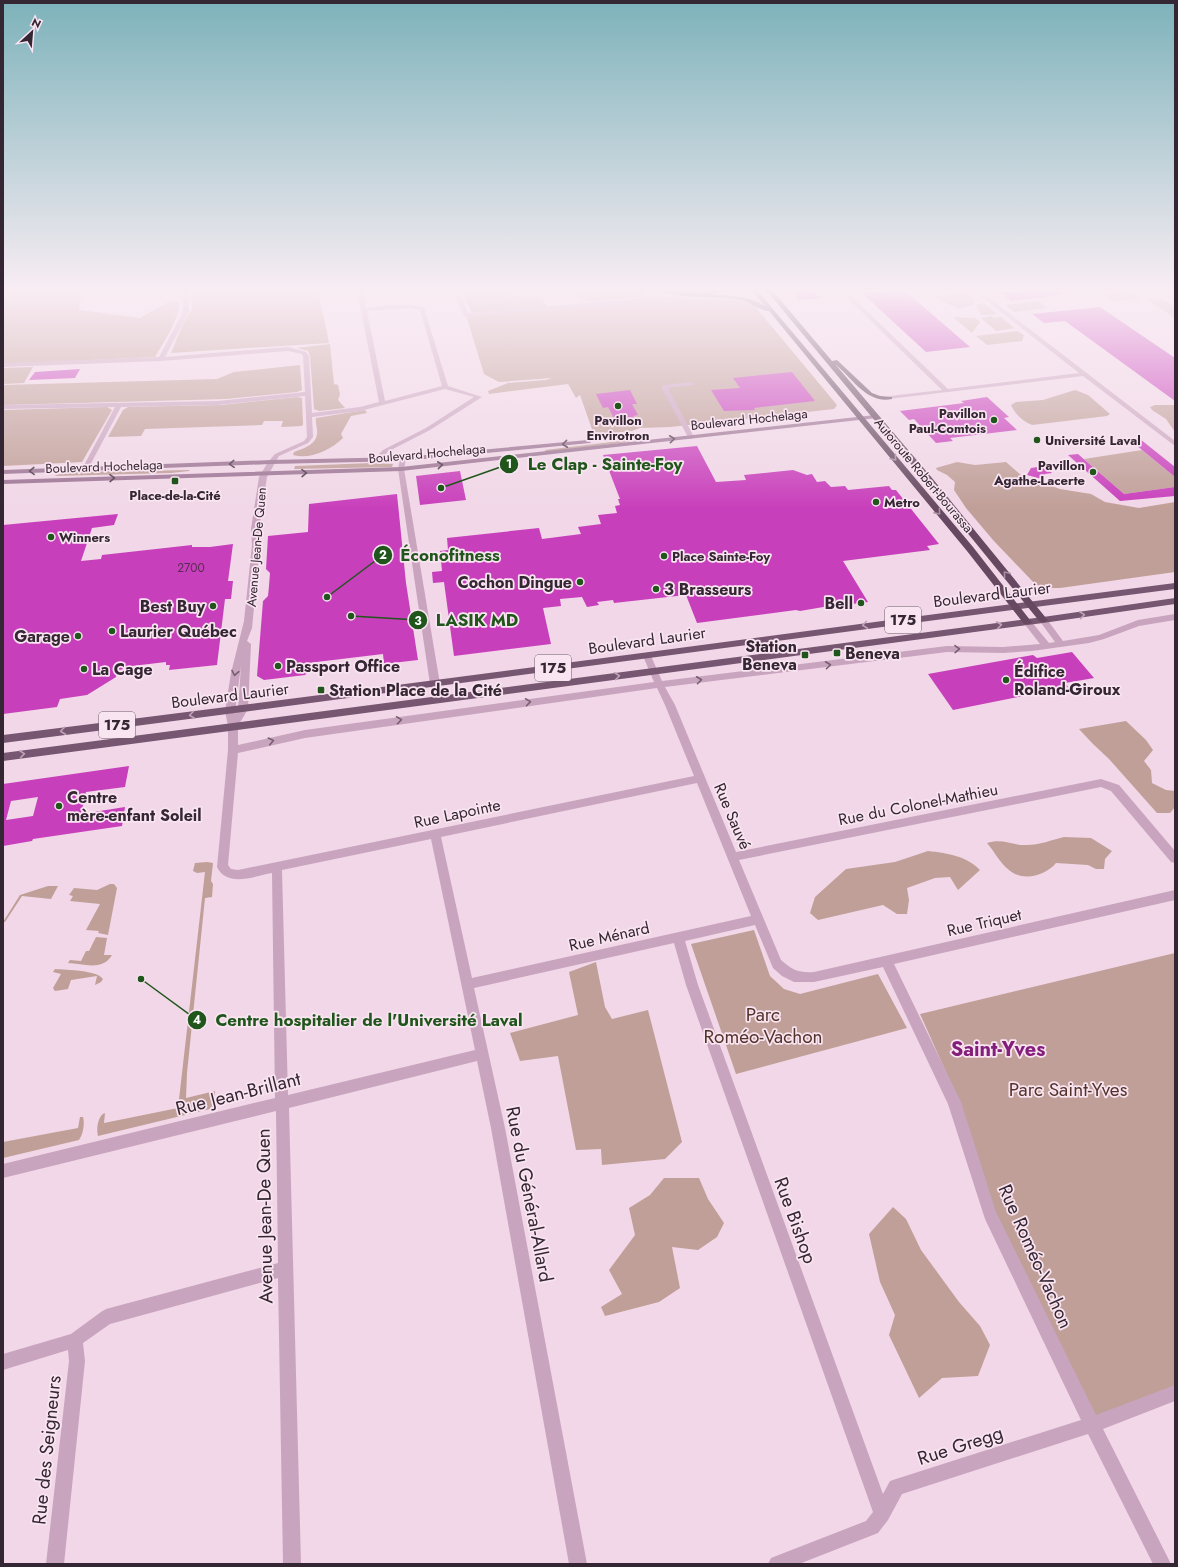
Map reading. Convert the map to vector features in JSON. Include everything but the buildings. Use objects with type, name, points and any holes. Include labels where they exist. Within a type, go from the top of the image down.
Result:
[{"type":"highway","name":"Autoroute Robert-Bourassa","points":[[816,363],[1027,622]]},
{"type":"highway","name":"Autoroute Robert-Bourassa","points":[[831,363],[1043,620]]},
{"type":"highway","points":[[839,363],[870,394],[879,398],[890,398]]},
{"type":"main road","name":"Boulevard Hochelaga","points":[[3,482],[401,469],[689,434],[873,414]]},
{"type":"main road","name":"Boulevard Hochelaga","points":[[3,472],[271,462],[403,459],[689,434]]},
{"type":"main road","name":"Boulevard Laurier","points":[[3,739],[435,684],[837,629],[1175,586]]},
{"type":"main road","name":"Boulevard Laurier","points":[[3,757],[1043,620],[1175,601]]},
{"type":"street","points":[[3,365],[45,363]]},
{"type":"street","points":[[271,462],[277,455],[306,442],[310,437],[306,363]]},
{"type":"street","points":[[375,363],[382,404]]},
{"type":"street","points":[[438,363],[445,387]]},
{"type":"street","points":[[918,363],[947,391]]},
{"type":"street","points":[[1071,363],[1175,444]]},
{"type":"street","points":[[890,398],[1085,374]]},
{"type":"street","points":[[689,434],[664,387],[691,384]]},
{"type":"street","points":[[310,415],[360,409],[445,387],[479,397],[428,429],[385,451],[382,454],[381,460]]},
{"type":"street","points":[[3,407],[218,403],[307,394]]},
{"type":"street","points":[[85,469],[119,405]]},
{"type":"street","points":[[403,459],[401,469],[435,684],[440,699]]},
{"type":"street","name":"Avenue Jean-De Quen","points":[[233,726],[243,709],[248,622],[256,545],[255,529],[263,477],[271,462]]},
{"type":"street","points":[[233,750],[305,734],[660,685],[947,649],[1003,650],[1061,644],[1101,637],[1138,623],[1175,618]]},
{"type":"street","name":"Boulevard Laurier","points":[[1043,620],[1061,644]]},
{"type":"street","name":"Avenue Jean-De Quen","points":[[222,867],[233,750],[233,726],[230,710],[234,673],[248,622]]},
{"type":"street","name":"Boulevard Laurier","points":[[1027,622],[1046,646]]},
{"type":"street","name":"Rue Sauvé","points":[[647,656],[652,671],[670,705],[777,964],[785,972],[799,979]]},
{"type":"street","name":"Rue Lapointe","points":[[222,867],[228,873],[238,874],[277,867],[700,779]]},
{"type":"street","name":"Rue du Colonel-Mathieu","points":[[733,857],[1101,783],[1115,788],[1175,859]]},
{"type":"street","name":"Rue du Général-Allard","points":[[435,834],[498,1128],[578,1564]]},
{"type":"street","name":"Avenue Jean-De Quen","points":[[277,867],[292,1564]]},
{"type":"street","name":"Rue Triquet","points":[[799,979],[814,977],[1175,895]]},
{"type":"street","name":"Rue Ménard","points":[[468,984],[758,919]]},
{"type":"street","name":"Rue Bishop","points":[[678,937],[692,985],[882,1514]]},
{"type":"street","name":"Rue Roméo-Vachon","points":[[886,960],[954,1102],[990,1214],[1092,1425],[1162,1564]]},
{"type":"street","name":"Rue Jean-Brillant","points":[[3,1171],[482,1054]]},
{"type":"street","points":[[3,1362],[75,1340],[106,1316],[285,1269]]},
{"type":"street","name":"Rue des Seigneurs","points":[[56,1564],[77,1361],[75,1340]]},
{"type":"street","name":"Rue Gregg","points":[[778,1564],[872,1527],[882,1514],[896,1487],[1092,1425],[1175,1393]]},
{"type":"green space","points":[[311,363],[332,363],[334,384],[338,385],[340,394],[338,400],[345,408],[319,411],[314,409]]},
{"type":"green space","points":[[481,363],[802,363],[837,405],[834,409],[670,427],[640,428],[632,431],[594,435],[580,395],[576,398],[568,384],[489,394],[488,391],[508,383],[546,380],[552,378],[499,382],[484,374]]},
{"type":"green space","points":[[300,365],[302,390],[297,392],[226,399],[3,405],[3,385],[217,379],[234,372]]},
{"type":"green space","points":[[33,367],[24,383],[3,384],[3,368]]},
{"type":"green space","points":[[1075,390],[1088,395],[1110,414],[1107,416],[1032,425],[1019,417],[1011,405],[1016,402],[1043,400]]},
{"type":"green space","points":[[297,397],[302,398],[302,426],[281,427],[283,421],[264,421],[262,425],[145,429],[141,436],[108,437],[123,410],[128,407],[222,405]]},
{"type":"green space","points":[[1155,405],[1175,405],[1175,432],[1166,419],[1152,410],[1150,407]]},
{"type":"green space","points":[[107,407],[112,410],[82,462],[3,466],[3,410]]},
{"type":"green space","points":[[365,410],[367,413],[351,416],[341,434],[343,438],[333,446],[313,455],[293,455],[294,452],[311,444],[316,438],[316,418]]},
{"type":"green space","points":[[628,440],[629,442],[546,452],[545,450]]},
{"type":"green space","points":[[1142,450],[1175,477],[1175,487],[1124,494],[1084,459]]},
{"type":"green space","points":[[957,462],[975,465],[1006,462],[1021,475],[1060,489],[1091,494],[1105,502],[1139,508],[1175,502],[1175,572],[1060,588],[1045,588],[1035,584],[993,540],[966,508],[954,490],[955,482],[936,468]]},
{"type":"green space","points":[[372,463],[393,464],[392,467],[294,469],[295,466]]},
{"type":"green space","points":[[190,470],[171,473],[55,476],[75,472]]},
{"type":"green space","points":[[1126,721],[1146,740],[1153,750],[1144,761],[1151,770],[1152,783],[1166,790],[1175,791],[1175,807],[1170,813],[1157,813],[1109,759],[1079,729]]},
{"type":"green space","points":[[1064,837],[1091,838],[1112,851],[1105,859],[1104,869],[1096,869],[1088,865],[1056,863],[1051,868],[1040,874],[1034,876],[1021,876],[1009,870],[987,843],[998,841],[1032,845]]},
{"type":"green space","points":[[928,851],[963,858],[975,865],[980,870],[958,890],[950,877],[935,878],[907,888],[909,900],[907,914],[897,914],[883,905],[818,920],[810,913],[815,897],[846,869],[895,862]]},
{"type":"green space","points":[[195,863],[213,863],[211,881],[213,884],[212,897],[205,898],[187,1073],[186,1098],[215,1091],[214,1108],[98,1136],[98,1123],[101,1116],[105,1113],[104,1123],[178,1108],[205,872],[197,873],[193,871]]},
{"type":"green space","points":[[110,884],[114,884],[117,888],[108,935],[98,933],[99,931],[86,930],[100,904],[70,901],[73,896],[69,895],[74,888],[97,890]]},
{"type":"green space","points":[[48,886],[58,886],[51,899],[22,896],[5,922],[3,922],[20,895]]},
{"type":"green space","name":"Parc Roméo-Vachon","points":[[754,930],[770,976],[784,989],[800,994],[878,974],[907,1028],[736,1074],[691,944]]},
{"type":"green space","points":[[96,937],[107,938],[104,955],[112,955],[108,960],[98,965],[68,963],[70,960],[81,961],[86,951],[89,951]]},
{"type":"green space","name":"Parc Saint-Yves","points":[[1175,953],[1175,1389],[1092,1417],[1000,1232],[959,1101],[920,1014]]},
{"type":"green space","points":[[596,962],[605,1007],[612,1019],[648,1010],[682,1142],[665,1159],[602,1165],[601,1149],[576,1150],[558,1056],[520,1061],[510,1033],[578,1015],[569,972]]},
{"type":"green space","points":[[55,969],[88,972],[100,976],[103,979],[95,985],[97,976],[71,980],[68,989],[55,991],[53,988],[61,974],[53,972]]},
{"type":"green space","points":[[80,1117],[83,1117],[84,1126],[79,1140],[3,1158],[3,1142],[78,1128]]},
{"type":"green space","points":[[664,1178],[699,1178],[708,1199],[724,1223],[717,1237],[698,1250],[672,1247],[680,1288],[659,1302],[605,1316],[601,1307],[622,1294],[609,1270],[635,1235],[629,1208],[650,1195]]},
{"type":"green space","points":[[893,1207],[906,1219],[921,1250],[959,1302],[980,1326],[990,1345],[978,1376],[942,1378],[919,1398],[889,1335],[895,1315],[880,1282],[869,1234]]},
{"type":"place","name":"Pavillon Envirotron","points":[[618,406]]},
{"type":"place","name":"Pavillon Paul-Comtois","points":[[994,420]]},
{"type":"place","name":"Université Laval","points":[[1037,440]]},
{"type":"place","name":"Pavillon Agathe-Lacerte","points":[[1093,472]]},
{"type":"place","name":"Place-de-la-Cité","points":[[175,481]]},
{"type":"place","name":"Le Clap - Sainte-Foy","points":[[441,488]]},
{"type":"place","name":"Metro","points":[[876,502]]},
{"type":"place","name":"Winners","points":[[51,537]]},
{"type":"place","name":"Place Sainte-Foy","points":[[664,556]]},
{"type":"place","name":"Cochon Dingue","points":[[580,582]]},
{"type":"place","name":"3 Brasseurs","points":[[656,589]]},
{"type":"place","name":"Éconofitness","points":[[327,597]]},
{"type":"place","name":"Bell","points":[[861,603]]},
{"type":"place","name":"Best Buy","points":[[213,606]]},
{"type":"place","name":"LASIK MD","points":[[351,616]]},
{"type":"place","name":"Laurier Québec","points":[[112,631]]},
{"type":"place","name":"Garage","points":[[78,636]]},
{"type":"place","name":"Beneva","points":[[837,653]]},
{"type":"place","name":"Station Beneva","points":[[805,655]]},
{"type":"place","name":"Passport Office","points":[[278,666]]},
{"type":"place","name":"La Cage","points":[[84,669]]},
{"type":"place","name":"Édifice Roland-Giroux","points":[[1006,680]]},
{"type":"place","name":"Station Place de la Cité","points":[[321,690]]},
{"type":"place","name":"Centre mère-enfant Soleil","points":[[59,806]]},
{"type":"place","name":"Centre hospitalier de l'Université Laval","points":[[141,979]]},
{"type":"district","name":"Saint-Yves","points":[[998,1049]]}]
